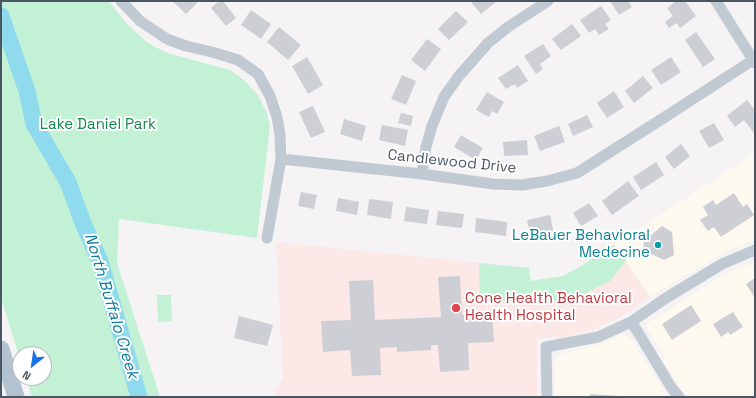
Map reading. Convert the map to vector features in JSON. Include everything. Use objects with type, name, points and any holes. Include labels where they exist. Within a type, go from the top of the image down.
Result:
[{"type":"main road","points":[[1,349],[16,397]]},
{"type":"street","points":[[122,1],[140,21],[167,39],[186,46],[238,60],[258,74],[270,96],[277,117],[280,135],[281,159],[267,238]]},
{"type":"street","points":[[716,1],[754,61]]},
{"type":"street","points":[[422,174],[426,147],[432,126],[444,97],[458,77],[488,43],[543,2]]},
{"type":"street","name":"Candlewood Drive","points":[[281,159],[422,174],[493,184],[522,185],[547,180],[577,173],[754,61]]},
{"type":"street","points":[[547,397],[546,347],[598,337],[631,322],[722,264],[755,250]]},
{"type":"street","points":[[631,322],[671,387],[679,397]]},
{"type":"shaded area","points":[[755,153],[755,240],[713,259],[650,297],[614,245]]},
{"type":"shaded area","name":"Cone Health Behavioral Health Hospital","points":[[276,242],[529,268],[531,281],[563,276],[614,245],[650,297],[615,320],[594,329],[563,337],[537,338],[537,397],[272,397],[283,378]]},
{"type":"shaded area","points":[[755,262],[755,397],[690,397],[683,391],[664,362],[664,355],[645,325],[723,275]]},
{"type":"shaded area","points":[[621,335],[630,338],[668,397],[555,397],[555,361],[557,357],[561,354],[609,341]]},
{"type":"green space","name":"Lake Daniel Park","points":[[1,1],[109,1],[126,23],[148,43],[167,53],[230,70],[244,80],[258,95],[266,111],[270,125],[257,238],[119,219],[117,263],[160,397],[32,397],[29,386],[52,386],[52,346],[16,346],[1,298]]},
{"type":"green space","points":[[614,245],[626,261],[610,281],[576,298],[547,303],[512,303],[480,294],[479,263],[529,268],[531,281],[563,276]]},
{"type":"green space","points":[[157,295],[171,295],[172,321],[158,322]]},
{"type":"building","points":[[172,1],[199,1],[186,14]]},
{"type":"building","points":[[219,1],[223,1],[236,18],[226,26],[211,8]]},
{"type":"building","points":[[470,1],[497,1],[481,14]]},
{"type":"building","points":[[610,1],[628,1],[632,7],[619,15]]},
{"type":"building","points":[[676,1],[685,1],[696,16],[680,28],[677,23],[669,28],[665,22],[673,16],[667,8]]},
{"type":"building","points":[[601,6],[611,20],[605,24],[609,29],[599,35],[595,29],[589,33],[580,20]]},
{"type":"building","points":[[251,10],[271,24],[261,39],[241,25]]},
{"type":"building","points":[[456,11],[468,22],[449,40],[438,29]]},
{"type":"building","points":[[572,24],[581,36],[561,50],[552,39]]},
{"type":"building","points":[[279,27],[301,45],[288,60],[267,42]]},
{"type":"building","points":[[696,32],[715,59],[703,67],[685,40]]},
{"type":"building","points":[[427,39],[441,49],[425,71],[411,60]]},
{"type":"building","points":[[543,44],[551,56],[540,64],[543,69],[536,74],[524,56]]},
{"type":"building","points":[[307,57],[323,85],[308,94],[292,66]]},
{"type":"building","points":[[671,57],[681,72],[661,85],[651,70]]},
{"type":"building","points":[[518,65],[528,81],[517,88],[515,84],[506,89],[498,78]]},
{"type":"building","points":[[402,75],[416,81],[406,105],[391,99]]},
{"type":"building","points":[[643,76],[653,88],[634,103],[625,91]]},
{"type":"building","points":[[614,91],[624,107],[607,118],[597,103]]},
{"type":"building","points":[[487,92],[504,102],[497,114],[492,111],[489,117],[476,110]]},
{"type":"building","points":[[747,100],[755,110],[754,133],[744,120],[735,127],[727,116]]},
{"type":"building","points":[[313,106],[325,132],[311,138],[299,112]]},
{"type":"building","points":[[401,113],[413,116],[411,126],[398,123]]},
{"type":"building","points":[[587,115],[593,127],[573,136],[568,124]]},
{"type":"building","points":[[344,119],[366,126],[362,141],[340,134]]},
{"type":"building","points":[[714,123],[724,140],[709,148],[699,131]]},
{"type":"building","points":[[382,125],[408,130],[405,146],[379,140]]},
{"type":"building","points":[[559,126],[565,142],[540,151],[534,136]]},
{"type":"building","points":[[461,135],[483,148],[476,160],[454,147]]},
{"type":"building","points":[[527,140],[528,155],[504,156],[503,142]]},
{"type":"building","points":[[681,144],[690,156],[674,169],[665,157]]},
{"type":"building","points":[[656,162],[664,175],[641,190],[633,177]]},
{"type":"building","points":[[628,181],[639,196],[612,215],[602,201]]},
{"type":"building","points":[[301,192],[317,195],[314,209],[298,206]]},
{"type":"building","points":[[734,193],[743,207],[747,204],[754,215],[721,237],[714,227],[708,231],[700,220],[708,215],[703,207],[713,200],[716,205]]},
{"type":"building","points":[[338,198],[359,202],[357,215],[336,211]]},
{"type":"building","points":[[369,199],[393,202],[391,219],[367,215]]},
{"type":"building","points":[[589,203],[598,216],[581,226],[573,213]]},
{"type":"building","points":[[406,207],[429,210],[427,224],[404,221]]},
{"type":"building","points":[[438,211],[464,214],[462,228],[436,225]]},
{"type":"building","points":[[550,215],[554,234],[531,239],[527,220]]},
{"type":"building","points":[[476,218],[507,222],[506,236],[475,232]]},
{"type":"building","name":"LeBauer Behavioral Medecine","points":[[662,226],[672,232],[674,255],[664,260],[643,250],[644,241]]},
{"type":"building","points":[[460,276],[462,315],[492,313],[494,342],[468,343],[469,370],[440,372],[438,345],[431,345],[431,350],[397,352],[397,347],[380,348],[381,375],[352,376],[350,350],[323,352],[321,321],[351,320],[349,281],[373,280],[375,320],[441,317],[438,277]]},
{"type":"building","points":[[755,278],[755,298],[746,284]]},
{"type":"building","points":[[691,305],[701,321],[672,340],[662,324]]},
{"type":"building","points":[[733,312],[743,327],[730,335],[728,332],[721,337],[713,324]]},
{"type":"building","points":[[239,316],[273,325],[267,346],[234,338]]},
{"type":"building","points":[[590,394],[620,396],[620,397],[590,397]]},
{"type":"waterway","name":"North Buffalo Creek","points":[[1,16],[27,91],[34,124],[68,182],[83,223],[100,261],[139,397]]},
{"type":"place","name":"LeBauer Behavioral Medecine","points":[[658,245]]},
{"type":"place","name":"Cone Health Behavioral Health Hospital","points":[[456,308]]}]
